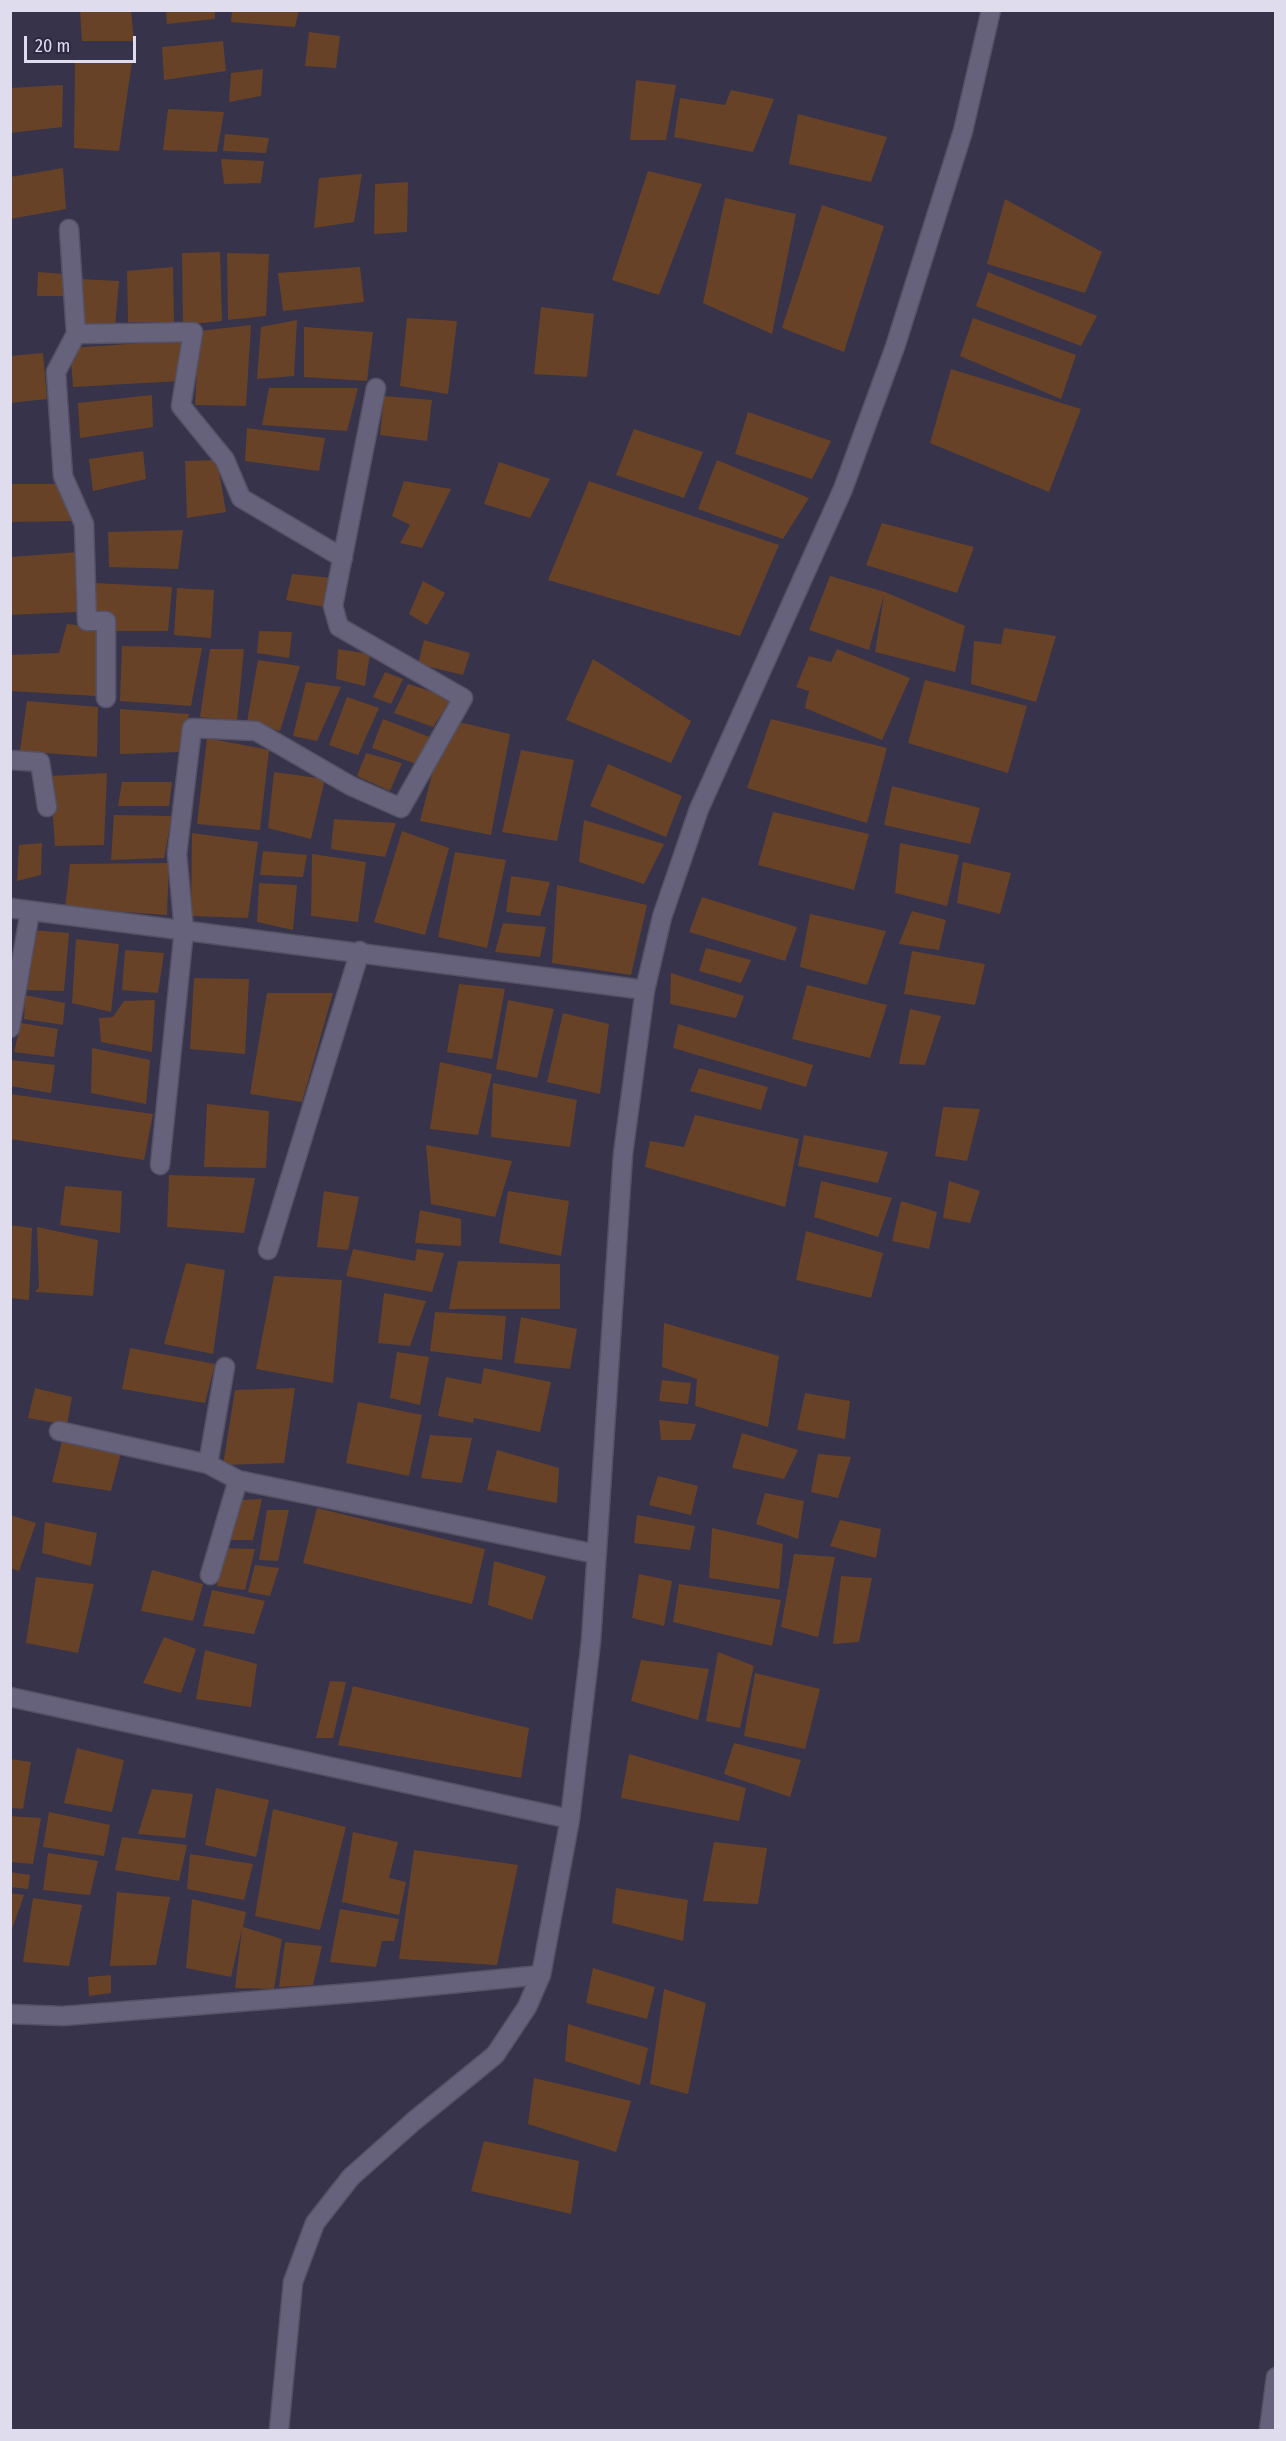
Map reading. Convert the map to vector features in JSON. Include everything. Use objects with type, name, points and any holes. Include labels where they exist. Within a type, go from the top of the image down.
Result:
[{"type":"street","points":[[279,2430],[293,2282],[315,2223],[351,2177],[414,2121],[495,2055],[527,2007],[541,1975],[570,1819],[591,1641],[623,1154],[645,990],[662,916],[699,809],[843,489],[895,346],[963,131],[991,10]]},
{"type":"street","points":[[69,229],[76,334],[56,372],[63,476],[84,524],[87,621],[106,621],[106,698]]},
{"type":"street","points":[[76,334],[193,332],[181,406],[225,460],[241,498],[343,558]]},
{"type":"street","points":[[160,1165],[184,930],[177,854],[192,728],[256,731],[351,786],[401,808],[463,698],[339,627],[333,606],[376,388]]},
{"type":"street","points":[[10,760],[40,762],[47,807]]},
{"type":"street","points":[[10,908],[360,951],[645,990]]},
{"type":"street","points":[[10,1028],[30,911]]},
{"type":"street","points":[[268,1250],[360,951]]},
{"type":"street","points":[[208,1464],[225,1367]]},
{"type":"street","points":[[58,1431],[208,1464],[238,1480],[596,1554]]},
{"type":"street","points":[[210,1575],[238,1480]]},
{"type":"street","points":[[10,1697],[570,1819]]},
{"type":"street","points":[[10,2014],[63,2016],[366,1992],[541,1975]]},
{"type":"street","points":[[1269,2430],[1275,2377]]},
{"type":"building","points":[[80,10],[131,10],[134,41],[82,41]]},
{"type":"building","points":[[166,10],[215,10],[215,19],[167,24]]},
{"type":"building","points":[[232,10],[299,10],[295,27],[231,22]]},
{"type":"building","points":[[309,32],[340,36],[336,68],[305,66]]},
{"type":"building","points":[[223,41],[226,71],[164,80],[162,47]]},
{"type":"building","points":[[132,62],[119,151],[74,148],[75,63]]},
{"type":"building","points":[[263,69],[261,96],[229,102],[231,73]]},
{"type":"building","points":[[636,80],[676,85],[666,140],[630,140]]},
{"type":"building","points":[[63,85],[62,127],[10,133],[10,88]]},
{"type":"building","points":[[731,90],[774,99],[753,152],[674,137],[680,98],[725,105]]},
{"type":"building","points":[[168,109],[224,112],[217,152],[163,150]]},
{"type":"building","points":[[798,114],[887,137],[871,182],[789,164]]},
{"type":"building","points":[[225,134],[269,138],[266,153],[223,151]]},
{"type":"building","points":[[221,159],[264,161],[261,183],[224,184]]},
{"type":"building","points":[[63,168],[66,209],[10,219],[10,177]]},
{"type":"building","points":[[648,171],[702,184],[659,295],[612,280]]},
{"type":"building","points":[[362,174],[354,222],[314,228],[319,178]]},
{"type":"building","points":[[408,182],[407,232],[374,234],[375,184]]},
{"type":"building","points":[[725,198],[796,214],[772,334],[703,303]]},
{"type":"building","points":[[1005,199],[1102,252],[1085,293],[987,264]]},
{"type":"building","points":[[822,205],[884,226],[844,352],[782,328]]},
{"type":"building","points":[[220,252],[222,321],[183,325],[182,253]]},
{"type":"building","points":[[227,253],[269,254],[266,316],[228,320]]},
{"type":"building","points":[[173,267],[174,322],[128,322],[127,271]]},
{"type":"building","points":[[360,267],[364,302],[283,311],[278,273]]},
{"type":"building","points":[[38,272],[64,274],[64,296],[37,296]]},
{"type":"building","points":[[988,272],[1097,316],[1081,346],[976,306]]},
{"type":"building","points":[[80,279],[119,281],[115,327],[83,328]]},
{"type":"building","points":[[541,307],[594,314],[587,377],[534,374]]},
{"type":"building","points":[[407,318],[457,321],[448,394],[400,386]]},
{"type":"building","points":[[973,318],[1076,355],[1061,399],[960,356]]},
{"type":"building","points":[[297,320],[294,376],[257,379],[261,327]]},
{"type":"building","points":[[251,325],[246,406],[195,405],[199,331]]},
{"type":"building","points":[[304,327],[373,332],[367,381],[304,377]]},
{"type":"building","points":[[185,340],[180,381],[73,387],[70,348]]},
{"type":"building","points":[[43,353],[47,399],[10,403],[10,356]]},
{"type":"building","points":[[951,369],[1081,409],[1049,492],[930,443]]},
{"type":"building","points":[[269,388],[358,388],[347,431],[262,425]]},
{"type":"building","points":[[152,395],[153,427],[80,438],[78,403]]},
{"type":"building","points":[[384,396],[432,400],[427,441],[380,435]]},
{"type":"building","points":[[748,412],[831,441],[812,479],[735,454]]},
{"type":"building","points":[[247,428],[325,438],[319,471],[245,461]]},
{"type":"building","points":[[634,429],[703,452],[684,498],[616,475]]},
{"type":"building","points":[[143,451],[146,479],[93,491],[89,459]]},
{"type":"building","points":[[217,460],[226,512],[187,518],[185,461]]},
{"type":"building","points":[[717,460],[809,498],[783,539],[698,509]]},
{"type":"building","points":[[499,462],[550,479],[530,518],[484,504]]},
{"type":"building","points":[[404,481],[451,489],[422,548],[400,543],[410,525],[392,516]]},
{"type":"building","points":[[589,481],[779,545],[740,636],[548,580]]},
{"type":"building","points":[[10,484],[60,484],[71,521],[10,522]]},
{"type":"building","points":[[882,523],[974,547],[957,593],[866,565]]},
{"type":"building","points":[[183,530],[178,569],[109,567],[108,532]]},
{"type":"building","points":[[79,552],[76,612],[10,615],[10,557]]},
{"type":"building","points":[[292,574],[332,578],[325,607],[286,600]]},
{"type":"building","points":[[830,576],[885,592],[965,626],[955,672],[875,652],[884,595],[869,650],[809,630]]},
{"type":"building","points":[[423,581],[445,593],[427,625],[409,614]]},
{"type":"building","points":[[95,583],[172,587],[168,631],[106,631],[94,616]]},
{"type":"building","points":[[177,588],[214,590],[211,638],[174,635]]},
{"type":"building","points":[[67,624],[100,628],[96,696],[10,691],[10,655],[59,653]]},
{"type":"building","points":[[1004,628],[1056,636],[1036,702],[971,684],[974,641],[1001,644]]},
{"type":"building","points":[[259,631],[292,632],[289,658],[257,653]]},
{"type":"building","points":[[424,640],[470,653],[463,675],[418,664]]},
{"type":"building","points":[[122,646],[202,648],[191,706],[120,701]]},
{"type":"building","points":[[210,649],[244,649],[237,721],[200,717]]},
{"type":"building","points":[[338,649],[370,654],[365,686],[336,679]]},
{"type":"building","points":[[837,649],[910,678],[882,740],[805,708],[809,691],[796,687],[809,656],[831,662]]},
{"type":"building","points":[[593,659],[691,721],[671,763],[566,720]]},
{"type":"building","points":[[258,660],[300,666],[280,731],[247,722]]},
{"type":"building","points":[[385,672],[403,679],[391,704],[373,697]]},
{"type":"building","points":[[925,680],[1027,706],[1008,773],[908,743]]},
{"type":"building","points":[[306,682],[341,687],[317,741],[293,736]]},
{"type":"building","points":[[408,684],[452,698],[433,727],[394,713]]},
{"type":"building","points":[[347,697],[379,708],[358,755],[329,745]]},
{"type":"building","points":[[27,701],[98,707],[97,757],[20,751]]},
{"type":"building","points":[[120,709],[189,714],[180,752],[120,754]]},
{"type":"building","points":[[383,719],[432,738],[419,765],[372,748]]},
{"type":"building","points":[[771,719],[887,748],[867,823],[747,788]]},
{"type":"building","points":[[450,720],[510,734],[491,835],[420,821],[442,735]]},
{"type":"building","points":[[207,738],[269,750],[260,830],[197,824]]},
{"type":"building","points":[[521,750],[574,760],[557,841],[502,832]]},
{"type":"building","points":[[366,753],[402,763],[390,791],[357,776]]},
{"type":"building","points":[[608,764],[682,796],[666,837],[590,806]]},
{"type":"building","points":[[274,772],[325,779],[311,839],[268,828]]},
{"type":"building","points":[[107,773],[104,845],[55,846],[50,776]]},
{"type":"building","points":[[122,782],[172,782],[169,806],[118,806]]},
{"type":"building","points":[[892,786],[980,808],[970,844],[884,825]]},
{"type":"building","points":[[773,812],[869,834],[854,890],[758,865]]},
{"type":"building","points":[[114,815],[172,816],[164,858],[111,860]]},
{"type":"building","points":[[334,819],[396,823],[385,857],[331,849]]},
{"type":"building","points":[[584,820],[664,844],[644,884],[579,862]]},
{"type":"building","points":[[402,831],[449,848],[425,935],[374,922]]},
{"type":"building","points":[[192,833],[258,842],[248,918],[191,916]]},
{"type":"building","points":[[42,843],[41,875],[17,881],[19,845]]},
{"type":"building","points":[[900,843],[959,855],[947,906],[895,893]]},
{"type":"building","points":[[263,851],[307,855],[303,877],[260,875]]},
{"type":"building","points":[[455,852],[506,860],[487,948],[438,937]]},
{"type":"building","points":[[312,854],[366,862],[358,922],[311,916]]},
{"type":"building","points":[[963,862],[1011,873],[1000,914],[957,903]]},
{"type":"building","points":[[169,863],[167,915],[65,908],[70,864]]},
{"type":"building","points":[[511,876],[550,882],[540,916],[506,912]]},
{"type":"building","points":[[259,883],[297,885],[293,930],[257,922]]},
{"type":"building","points":[[557,885],[647,905],[631,975],[552,963]]},
{"type":"building","points":[[702,897],[797,927],[785,961],[689,932]]},
{"type":"building","points":[[912,911],[946,920],[939,950],[899,944]]},
{"type":"building","points":[[810,914],[886,931],[867,985],[800,967]]},
{"type":"building","points":[[503,923],[546,927],[540,957],[495,952]]},
{"type":"building","points":[[32,930],[69,933],[64,991],[27,990]]},
{"type":"building","points":[[76,939],[119,944],[111,1012],[72,1003]]},
{"type":"building","points":[[706,948],[751,960],[741,983],[699,971]]},
{"type":"building","points":[[125,950],[164,953],[158,993],[122,990]]},
{"type":"building","points":[[912,951],[985,964],[975,1005],[904,994]]},
{"type":"building","points":[[671,973],[744,996],[736,1018],[670,1004]]},
{"type":"building","points":[[194,978],[249,979],[245,1054],[190,1049]]},
{"type":"building","points":[[459,984],[505,989],[492,1059],[447,1052]]},
{"type":"building","points":[[807,985],[887,1005],[870,1058],[792,1039]]},
{"type":"building","points":[[267,993],[333,993],[302,1102],[250,1094]]},
{"type":"building","points":[[25,995],[65,1003],[63,1025],[24,1019]]},
{"type":"building","points":[[155,1000],[152,1052],[101,1042],[99,1018],[113,1017],[124,1001]]},
{"type":"building","points":[[508,1000],[554,1009],[537,1078],[496,1069]]},
{"type":"building","points":[[910,1009],[941,1016],[925,1065],[899,1064]]},
{"type":"building","points":[[563,1013],[609,1024],[600,1094],[547,1082]]},
{"type":"building","points":[[21,1023],[58,1029],[54,1057],[14,1052]]},
{"type":"building","points":[[678,1024],[813,1065],[806,1087],[673,1048]]},
{"type":"building","points":[[92,1048],[150,1060],[146,1104],[91,1093]]},
{"type":"building","points":[[11,1060],[55,1065],[51,1093],[10,1086]]},
{"type":"building","points":[[440,1062],[492,1074],[478,1135],[430,1129]]},
{"type":"building","points":[[699,1068],[768,1087],[761,1110],[690,1091]]},
{"type":"building","points":[[493,1083],[577,1100],[570,1147],[491,1137]]},
{"type":"building","points":[[10,1094],[153,1114],[144,1160],[10,1139]]},
{"type":"building","points":[[207,1104],[269,1111],[266,1168],[204,1167]]},
{"type":"building","points":[[943,1107],[980,1109],[967,1161],[935,1156]]},
{"type":"building","points":[[695,1115],[799,1139],[785,1207],[645,1167],[650,1141],[684,1147]]},
{"type":"building","points":[[804,1135],[888,1152],[878,1183],[798,1166]]},
{"type":"building","points":[[426,1145],[512,1161],[495,1217],[431,1204]]},
{"type":"building","points":[[169,1175],[255,1178],[244,1233],[167,1227]]},
{"type":"building","points":[[821,1181],[892,1198],[878,1237],[814,1217]]},
{"type":"building","points":[[949,1181],[980,1191],[970,1223],[943,1218]]},
{"type":"building","points":[[65,1186],[122,1191],[120,1233],[60,1225]]},
{"type":"building","points":[[324,1191],[359,1197],[348,1250],[317,1247]]},
{"type":"building","points":[[508,1191],[569,1201],[561,1256],[499,1243]]},
{"type":"building","points":[[901,1201],[937,1212],[929,1249],[892,1241]]},
{"type":"building","points":[[420,1210],[461,1219],[461,1246],[415,1243]]},
{"type":"building","points":[[10,1225],[32,1228],[29,1300],[10,1298]]},
{"type":"building","points":[[37,1227],[98,1240],[93,1296],[35,1292],[39,1287]]},
{"type":"building","points":[[806,1231],[883,1253],[871,1298],[796,1280]]},
{"type":"building","points":[[353,1249],[415,1261],[417,1249],[444,1253],[432,1292],[346,1276]]},
{"type":"building","points":[[458,1261],[560,1264],[560,1309],[449,1309]]},
{"type":"building","points":[[186,1263],[225,1270],[213,1354],[164,1344]]},
{"type":"building","points":[[274,1276],[342,1280],[333,1383],[256,1369]]},
{"type":"building","points":[[384,1293],[426,1301],[410,1346],[378,1343]]},
{"type":"building","points":[[435,1312],[506,1316],[502,1360],[430,1351]]},
{"type":"building","points":[[521,1317],[577,1329],[570,1369],[514,1363]]},
{"type":"building","points":[[664,1323],[779,1356],[768,1427],[695,1406],[697,1379],[662,1367]]},
{"type":"building","points":[[130,1348],[215,1364],[205,1403],[122,1389]]},
{"type":"building","points":[[397,1352],[429,1357],[420,1405],[390,1398]]},
{"type":"building","points":[[484,1368],[551,1382],[540,1432],[474,1418],[473,1423],[438,1416],[446,1377],[481,1384]]},
{"type":"building","points":[[662,1380],[691,1383],[688,1404],[659,1401]]},
{"type":"building","points":[[35,1388],[72,1397],[67,1425],[28,1418]]},
{"type":"building","points":[[295,1388],[284,1463],[223,1465],[235,1390]]},
{"type":"building","points":[[805,1393],[850,1401],[845,1439],[797,1430]]},
{"type":"building","points":[[358,1402],[422,1415],[409,1476],[346,1463]]},
{"type":"building","points":[[659,1420],[696,1424],[691,1440],[661,1440]]},
{"type":"building","points":[[742,1433],[798,1450],[784,1479],[732,1468]]},
{"type":"building","points":[[430,1435],[472,1438],[462,1483],[421,1478]]},
{"type":"building","points":[[62,1441],[121,1453],[111,1491],[52,1482]]},
{"type":"building","points":[[497,1450],[559,1468],[557,1503],[487,1490]]},
{"type":"building","points":[[818,1454],[851,1457],[838,1498],[811,1492]]},
{"type":"building","points":[[658,1476],[698,1486],[691,1515],[649,1505]]},
{"type":"building","points":[[765,1493],[804,1501],[798,1539],[756,1524]]},
{"type":"building","points":[[262,1499],[253,1540],[227,1540],[238,1500]]},
{"type":"building","points":[[317,1508],[485,1549],[472,1604],[303,1563]]},
{"type":"building","points":[[267,1510],[289,1510],[278,1561],[259,1560]]},
{"type":"building","points":[[10,1515],[36,1523],[19,1571],[10,1568]]},
{"type":"building","points":[[637,1515],[695,1526],[690,1550],[634,1543]]},
{"type":"building","points":[[840,1520],[881,1529],[876,1558],[830,1546]]},
{"type":"building","points":[[45,1522],[97,1533],[91,1566],[42,1553]]},
{"type":"building","points":[[712,1528],[783,1544],[779,1589],[709,1578]]},
{"type":"building","points":[[223,1548],[255,1549],[245,1590],[217,1586]]},
{"type":"building","points":[[794,1554],[835,1557],[818,1637],[781,1627]]},
{"type":"building","points":[[494,1561],[546,1576],[532,1620],[488,1605]]},
{"type":"building","points":[[255,1565],[279,1568],[270,1596],[248,1592]]},
{"type":"building","points":[[152,1570],[203,1584],[193,1621],[141,1611]]},
{"type":"building","points":[[639,1574],[672,1581],[664,1626],[632,1618]]},
{"type":"building","points":[[841,1576],[872,1578],[859,1642],[833,1644]]},
{"type":"building","points":[[36,1577],[94,1584],[78,1653],[26,1643]]},
{"type":"building","points":[[679,1584],[781,1600],[772,1646],[673,1622]]},
{"type":"building","points":[[212,1590],[265,1601],[254,1634],[203,1626]]},
{"type":"building","points":[[164,1637],[196,1649],[181,1693],[143,1683]]},
{"type":"building","points":[[205,1650],[257,1664],[251,1707],[196,1699]]},
{"type":"building","points":[[718,1652],[754,1666],[740,1728],[706,1721]]},
{"type":"building","points":[[641,1660],[709,1669],[698,1720],[631,1701]]},
{"type":"building","points":[[755,1673],[820,1689],[805,1749],[744,1736]]},
{"type":"building","points":[[330,1681],[346,1682],[333,1738],[316,1738]]},
{"type":"building","points":[[353,1686],[529,1728],[521,1778],[338,1745]]},
{"type":"building","points":[[734,1743],[801,1760],[790,1797],[724,1774]]},
{"type":"building","points":[[77,1748],[124,1760],[112,1812],[64,1803]]},
{"type":"building","points":[[629,1754],[746,1788],[739,1821],[621,1798]]},
{"type":"building","points":[[10,1759],[31,1762],[23,1809],[10,1808]]},
{"type":"building","points":[[216,1788],[269,1800],[256,1857],[205,1845]]},
{"type":"building","points":[[152,1789],[193,1794],[185,1838],[138,1834]]},
{"type":"building","points":[[273,1809],[346,1827],[320,1930],[255,1916]]},
{"type":"building","points":[[49,1812],[110,1825],[104,1856],[43,1847]]},
{"type":"building","points":[[10,1816],[41,1818],[33,1864],[10,1862]]},
{"type":"building","points":[[353,1832],[398,1842],[389,1878],[406,1882],[399,1915],[342,1902]]},
{"type":"building","points":[[122,1837],[187,1845],[179,1881],[115,1870]]},
{"type":"building","points":[[714,1842],[767,1848],[758,1904],[703,1901]]},
{"type":"building","points":[[414,1850],[518,1865],[497,1965],[399,1959]]},
{"type":"building","points":[[48,1853],[98,1861],[90,1895],[43,1890]]},
{"type":"building","points":[[190,1854],[253,1864],[244,1900],[187,1889]]},
{"type":"building","points":[[10,1872],[30,1875],[28,1889],[10,1887]]},
{"type":"building","points":[[616,1888],[688,1900],[683,1941],[612,1923]]},
{"type":"building","points":[[117,1892],[170,1897],[156,1965],[110,1966]]},
{"type":"building","points":[[10,1893],[24,1895],[11,1932],[10,1932]]},
{"type":"building","points":[[33,1898],[82,1905],[69,1966],[23,1962]]},
{"type":"building","points":[[192,1899],[246,1912],[243,1927],[282,1939],[274,1989],[235,1988],[242,1929],[231,1977],[186,1968]]},
{"type":"building","points":[[340,1909],[399,1919],[394,1941],[382,1941],[376,1967],[330,1962]]},
{"type":"building","points":[[285,1942],[322,1946],[313,1985],[279,1987]]},
{"type":"building","points":[[593,1968],[655,1987],[647,2019],[586,2003]]},
{"type":"building","points":[[111,1975],[111,1993],[89,1996],[88,1977]]},
{"type":"building","points":[[664,1989],[706,2003],[688,2094],[650,2084]]},
{"type":"building","points":[[568,2024],[648,2048],[640,2085],[565,2061]]},
{"type":"building","points":[[534,2078],[631,2101],[616,2152],[528,2124]]},
{"type":"building","points":[[484,2141],[579,2161],[571,2214],[471,2191]]}]
